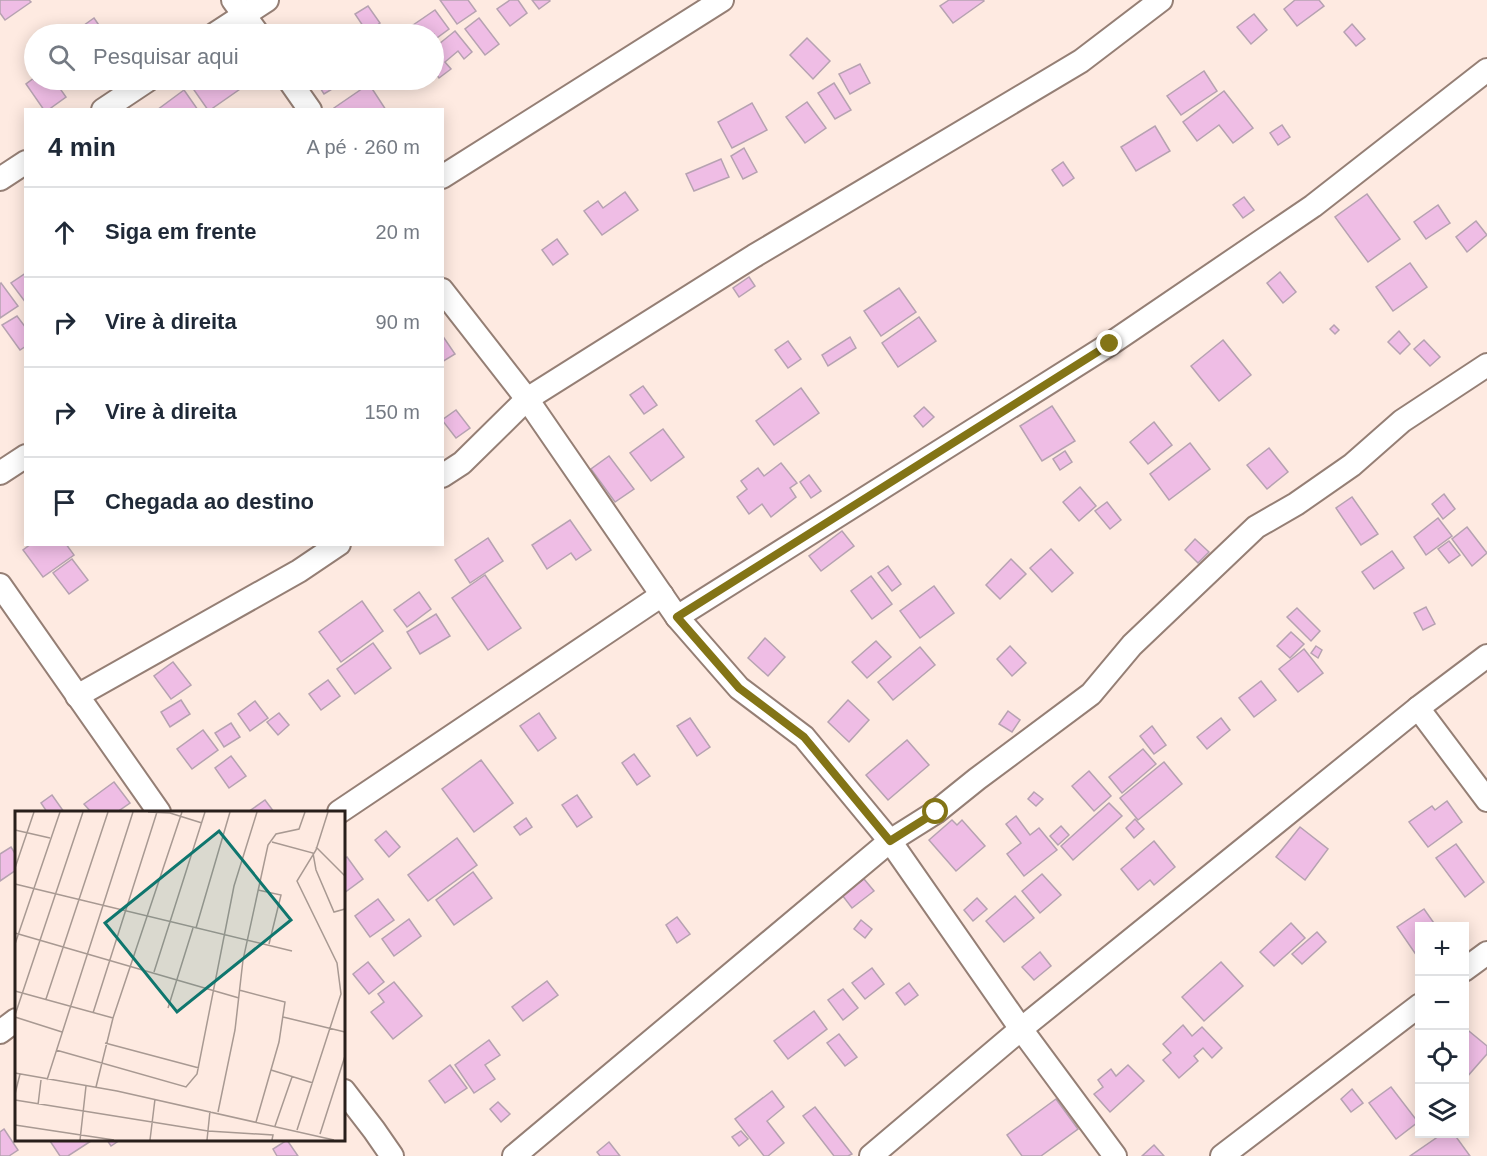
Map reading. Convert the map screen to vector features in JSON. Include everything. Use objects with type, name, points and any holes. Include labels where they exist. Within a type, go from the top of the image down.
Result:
[{"type":"street","points":[[224,24],[239,7],[267,0]]},
{"type":"street","points":[[444,176],[722,0]]},
{"type":"street","points":[[444,475],[462,463],[527,399],[754,256],[1081,61],[1161,0]]},
{"type":"street","points":[[239,7],[251,24]]},
{"type":"street","points":[[677,617],[1110,344],[1313,206],[1487,70]]},
{"type":"street","points":[[106,108],[133,90]]},
{"type":"street","points":[[296,90],[309,108]]},
{"type":"street","points":[[0,179],[24,163]]},
{"type":"street","points":[[444,293],[527,399],[677,617],[739,688],[804,737],[890,841],[1021,1029],[1115,1156]]},
{"type":"street","points":[[514,1156],[890,841],[936,812],[1091,694],[1132,645],[1256,527],[1296,504],[1352,465],[1402,421],[1487,364]]},
{"type":"street","points":[[0,473],[24,457]]},
{"type":"street","points":[[77,696],[298,571],[336,546]]},
{"type":"street","points":[[0,585],[158,811]]},
{"type":"street","points":[[342,811],[662,595]]},
{"type":"street","points":[[871,1156],[1021,1029],[1418,708],[1487,656]]},
{"type":"street","points":[[1418,708],[1487,800]]},
{"type":"street","points":[[1469,966],[1487,953]]},
{"type":"street","points":[[1222,1156],[1415,1008]]},
{"type":"street","points":[[0,1032],[15,1021]]},
{"type":"street","points":[[345,1092],[392,1156]]},
{"type":"building","points":[[0,0],[29,0],[31,2],[5,20],[0,13]]},
{"type":"building","points":[[440,0],[468,0],[476,11],[457,24]]},
{"type":"building","points":[[510,0],[518,0],[527,13],[510,26],[497,9]]},
{"type":"building","points":[[532,0],[549,0],[550,1],[539,9]]},
{"type":"building","points":[[949,0],[984,1],[953,23],[940,6]]},
{"type":"building","points":[[1295,0],[1319,0],[1324,6],[1297,26],[1284,9]]},
{"type":"building","points":[[368,6],[380,23],[362,24],[355,14]]},
{"type":"building","points":[[435,10],[449,29],[444,33],[444,24],[415,24]]},
{"type":"building","points":[[1254,14],[1267,30],[1251,44],[1237,27]]},
{"type":"building","points":[[94,18],[98,24],[86,24]]},
{"type":"building","points":[[479,18],[499,44],[485,55],[465,29]]},
{"type":"building","points":[[1352,24],[1365,39],[1356,46],[1344,32]]},
{"type":"building","points":[[455,31],[472,52],[464,59],[458,51],[445,62],[451,69],[444,74],[444,40]]},
{"type":"building","points":[[807,38],[830,61],[813,79],[790,55]]},
{"type":"building","points":[[860,64],[870,83],[850,94],[839,74]]},
{"type":"building","points":[[1204,71],[1217,91],[1181,115],[1167,96]]},
{"type":"building","points":[[834,83],[851,110],[835,119],[818,93]]},
{"type":"building","points":[[30,90],[61,90],[66,97],[51,108],[43,108]]},
{"type":"building","points":[[184,90],[197,108],[160,108]]},
{"type":"building","points":[[194,90],[239,90],[213,108],[207,108]]},
{"type":"building","points":[[360,90],[373,90],[385,108],[334,108]]},
{"type":"building","points":[[1224,91],[1253,128],[1233,143],[1219,125],[1197,141],[1183,122]]},
{"type":"building","points":[[807,102],[826,128],[805,143],[786,117]]},
{"type":"building","points":[[752,103],[767,130],[732,148],[718,122]]},
{"type":"building","points":[[1282,125],[1290,137],[1278,145],[1270,133]]},
{"type":"building","points":[[1155,126],[1170,151],[1136,171],[1121,147]]},
{"type":"building","points":[[744,148],[757,172],[743,179],[731,156]]},
{"type":"building","points":[[721,159],[729,177],[694,191],[686,174]]},
{"type":"building","points":[[1063,162],[1074,178],[1063,186],[1052,170]]},
{"type":"building","points":[[625,192],[638,210],[602,235],[584,211],[598,201],[603,208]]},
{"type":"building","points":[[1367,194],[1400,239],[1368,262],[1335,217]]},
{"type":"building","points":[[1244,197],[1254,210],[1243,218],[1233,205]]},
{"type":"building","points":[[1438,205],[1450,223],[1426,239],[1414,222]]},
{"type":"building","points":[[1476,221],[1487,235],[1467,252],[1456,237]]},
{"type":"building","points":[[557,239],[568,254],[553,265],[542,250]]},
{"type":"building","points":[[1410,263],[1427,287],[1393,311],[1376,287]]},
{"type":"building","points":[[1280,272],[1296,292],[1283,303],[1267,283]]},
{"type":"building","points":[[24,274],[24,300],[11,283]]},
{"type":"building","points":[[749,277],[755,286],[739,297],[733,288]]},
{"type":"building","points":[[0,284],[18,306],[0,318]]},
{"type":"building","points":[[899,288],[916,312],[881,336],[864,311]]},
{"type":"building","points":[[17,316],[24,325],[24,347],[20,350],[2,325]]},
{"type":"building","points":[[919,317],[936,341],[898,367],[882,343]]},
{"type":"building","points":[[1334,325],[1339,330],[1335,334],[1330,329]]},
{"type":"building","points":[[1399,331],[1410,344],[1400,354],[1388,342]]},
{"type":"building","points":[[850,337],[856,348],[828,366],[822,355]]},
{"type":"building","points":[[444,338],[455,354],[444,361]]},
{"type":"building","points":[[1223,340],[1251,375],[1219,401],[1191,366]]},
{"type":"building","points":[[1424,340],[1440,357],[1430,366],[1414,349]]},
{"type":"building","points":[[788,341],[801,359],[788,368],[775,350]]},
{"type":"building","points":[[643,386],[657,405],[644,414],[630,395]]},
{"type":"building","points":[[801,388],[819,413],[774,445],[756,421]]},
{"type":"building","points":[[1052,406],[1075,441],[1042,461],[1020,426]]},
{"type":"building","points":[[924,407],[934,417],[923,427],[914,416]]},
{"type":"building","points":[[456,410],[470,428],[456,438],[444,423],[444,419]]},
{"type":"building","points":[[1154,422],[1172,445],[1148,464],[1130,442]]},
{"type":"building","points":[[663,429],[684,457],[651,481],[630,453]]},
{"type":"building","points":[[1190,443],[1210,469],[1169,500],[1150,474]]},
{"type":"building","points":[[1269,448],[1288,472],[1267,489],[1247,465]]},
{"type":"building","points":[[1065,451],[1072,462],[1060,470],[1053,459]]},
{"type":"building","points":[[609,456],[634,489],[615,502],[591,469]]},
{"type":"building","points":[[781,463],[797,483],[790,488],[796,497],[771,517],[762,504],[749,514],[737,497],[747,489],[741,481],[758,468],[764,476]]},
{"type":"building","points":[[809,475],[821,491],[811,498],[800,482]]},
{"type":"building","points":[[1080,487],[1096,506],[1079,521],[1063,502]]},
{"type":"building","points":[[1444,494],[1455,509],[1443,519],[1432,504]]},
{"type":"building","points":[[1352,497],[1378,534],[1361,545],[1336,508]]},
{"type":"building","points":[[1107,502],[1121,520],[1110,529],[1095,511]]},
{"type":"building","points":[[1438,518],[1452,536],[1426,555],[1414,537]]},
{"type":"building","points":[[570,520],[591,550],[576,560],[571,553],[547,569],[532,545]]},
{"type":"building","points":[[1467,527],[1487,553],[1472,566],[1452,539]]},
{"type":"building","points":[[842,531],[854,546],[821,571],[809,556]]},
{"type":"building","points":[[488,538],[503,561],[470,583],[455,560]]},
{"type":"building","points":[[1195,539],[1209,552],[1198,563],[1185,550]]},
{"type":"building","points":[[1449,541],[1460,555],[1449,563],[1438,549]]},
{"type":"building","points":[[28,546],[67,546],[74,555],[43,577],[23,550]]},
{"type":"building","points":[[1051,549],[1073,573],[1052,592],[1030,568]]},
{"type":"building","points":[[1392,551],[1404,568],[1374,589],[1362,572]]},
{"type":"building","points":[[72,559],[88,580],[69,594],[53,573]]},
{"type":"building","points":[[1011,559],[1026,574],[1000,599],[986,585]]},
{"type":"building","points":[[888,566],[901,584],[892,591],[878,573]]},
{"type":"building","points":[[485,575],[521,628],[488,650],[452,598]]},
{"type":"building","points":[[871,576],[892,604],[872,619],[851,591]]},
{"type":"building","points":[[934,586],[954,613],[920,638],[900,611]]},
{"type":"building","points":[[419,592],[431,609],[407,627],[394,610]]},
{"type":"building","points":[[362,601],[383,631],[341,662],[319,632]]},
{"type":"building","points":[[1426,607],[1435,624],[1423,630],[1414,613]]},
{"type":"building","points":[[1297,608],[1320,631],[1311,641],[1287,617]]},
{"type":"building","points":[[436,614],[450,636],[420,654],[407,632]]},
{"type":"building","points":[[1291,632],[1304,644],[1290,658],[1277,646]]},
{"type":"building","points":[[765,638],[785,657],[768,676],[748,658]]},
{"type":"building","points":[[876,641],[891,657],[867,678],[852,662]]},
{"type":"building","points":[[373,643],[391,668],[355,694],[337,669]]},
{"type":"building","points":[[1010,646],[1026,663],[1012,676],[997,659]]},
{"type":"building","points":[[1316,646],[1322,650],[1318,658],[1311,653]]},
{"type":"building","points":[[920,647],[935,665],[893,700],[878,682]]},
{"type":"building","points":[[1304,649],[1323,673],[1298,692],[1279,669]]},
{"type":"building","points":[[173,662],[191,685],[171,699],[154,676]]},
{"type":"building","points":[[328,680],[340,696],[321,710],[309,694]]},
{"type":"building","points":[[1261,681],[1276,700],[1254,717],[1239,698]]},
{"type":"building","points":[[181,700],[190,714],[170,727],[161,712]]},
{"type":"building","points":[[848,700],[869,720],[849,742],[828,722]]},
{"type":"building","points":[[255,701],[268,718],[250,731],[238,714]]},
{"type":"building","points":[[1008,711],[1020,720],[1012,732],[999,724]]},
{"type":"building","points":[[279,713],[289,725],[278,735],[267,722]]},
{"type":"building","points":[[539,713],[556,738],[538,751],[520,726]]},
{"type":"building","points":[[690,718],[710,747],[697,756],[677,726]]},
{"type":"building","points":[[1221,718],[1230,730],[1207,749],[1197,737]]},
{"type":"building","points":[[231,723],[240,737],[224,747],[215,733]]},
{"type":"building","points":[[1152,726],[1166,745],[1154,754],[1140,736]]},
{"type":"building","points":[[203,730],[218,750],[192,769],[177,749]]},
{"type":"building","points":[[907,740],[929,765],[888,800],[866,775]]},
{"type":"building","points":[[1143,749],[1156,764],[1122,793],[1109,777]]},
{"type":"building","points":[[634,754],[650,776],[637,785],[622,763]]},
{"type":"building","points":[[231,756],[246,776],[229,788],[215,768]]},
{"type":"building","points":[[481,760],[513,803],[474,832],[442,789]]},
{"type":"building","points":[[1164,762],[1182,784],[1138,820],[1120,798]]},
{"type":"building","points":[[1089,771],[1111,796],[1094,811],[1072,786]]},
{"type":"building","points":[[114,782],[130,803],[118,811],[90,811],[84,804]]},
{"type":"building","points":[[1034,792],[1043,799],[1036,806],[1028,799]]},
{"type":"building","points":[[52,795],[63,811],[46,811],[41,803]]},
{"type":"building","points":[[577,795],[592,817],[577,827],[562,805]]},
{"type":"building","points":[[265,800],[273,811],[249,811]]},
{"type":"building","points":[[1447,801],[1462,822],[1428,847],[1409,822],[1432,806],[1435,810]]},
{"type":"building","points":[[1109,803],[1122,816],[1073,860],[1061,846]]},
{"type":"building","points":[[1016,816],[1030,835],[1039,828],[1057,850],[1024,876],[1007,854],[1021,843],[1006,824]]},
{"type":"building","points":[[526,818],[532,827],[520,835],[514,827]]},
{"type":"building","points":[[1135,819],[1144,829],[1134,838],[1126,828]]},
{"type":"building","points":[[952,820],[957,825],[962,820],[985,846],[956,871],[929,840]]},
{"type":"building","points":[[1061,826],[1069,835],[1058,845],[1050,836]]},
{"type":"building","points":[[1300,827],[1328,849],[1305,880],[1276,857]]},
{"type":"building","points":[[386,831],[400,847],[389,857],[375,840]]},
{"type":"building","points":[[457,838],[477,865],[428,901],[408,875]]},
{"type":"building","points":[[1154,841],[1175,867],[1154,885],[1150,880],[1138,890],[1121,869]]},
{"type":"building","points":[[1456,844],[1484,882],[1465,897],[1436,858]]},
{"type":"building","points":[[11,847],[15,853],[15,871],[0,881],[0,854]]},
{"type":"building","points":[[347,857],[363,879],[345,892],[345,858]]},
{"type":"building","points":[[473,872],[492,898],[454,925],[436,900]]},
{"type":"building","points":[[1042,874],[1061,895],[1040,913],[1022,891]]},
{"type":"building","points":[[864,879],[874,891],[852,908],[842,895]]},
{"type":"building","points":[[1015,896],[1034,918],[1004,942],[986,921]]},
{"type":"building","points":[[977,898],[987,909],[973,921],[964,910]]},
{"type":"building","points":[[378,899],[394,920],[370,937],[355,916]]},
{"type":"building","points":[[1424,909],[1433,922],[1415,922],[1415,953],[1397,927]]},
{"type":"building","points":[[677,917],[690,934],[677,943],[666,925]]},
{"type":"building","points":[[409,919],[421,936],[394,956],[382,939]]},
{"type":"building","points":[[861,920],[872,929],[865,938],[854,929]]},
{"type":"building","points":[[1291,923],[1305,938],[1274,966],[1260,952]]},
{"type":"building","points":[[1317,932],[1326,942],[1302,964],[1292,954]]},
{"type":"building","points":[[1040,952],[1051,966],[1034,980],[1022,967]]},
{"type":"building","points":[[368,962],[384,982],[369,994],[353,974]]},
{"type":"building","points":[[1221,962],[1243,986],[1204,1021],[1182,997]]},
{"type":"building","points":[[872,968],[884,984],[865,999],[852,983]]},
{"type":"building","points":[[547,981],[558,995],[523,1021],[512,1007]]},
{"type":"building","points":[[394,982],[422,1016],[393,1039],[371,1012],[384,1002],[378,994]]},
{"type":"building","points":[[909,983],[918,995],[905,1005],[896,993]]},
{"type":"building","points":[[843,989],[858,1008],[843,1020],[828,1000]]},
{"type":"building","points":[[814,1011],[827,1029],[788,1059],[774,1041]]},
{"type":"building","points":[[1183,1025],[1192,1036],[1202,1027],[1222,1048],[1212,1058],[1203,1048],[1194,1056],[1198,1061],[1179,1078],[1163,1060],[1171,1053],[1163,1044]]},
{"type":"building","points":[[1469,1031],[1487,1046],[1487,1054],[1469,1075]]},
{"type":"building","points":[[839,1034],[857,1057],[845,1066],[827,1043]]},
{"type":"building","points":[[489,1040],[500,1055],[485,1065],[495,1079],[474,1093],[455,1065]]},
{"type":"building","points":[[450,1065],[467,1088],[445,1103],[429,1081]]},
{"type":"building","points":[[1128,1065],[1144,1081],[1110,1112],[1094,1094],[1103,1087],[1098,1080],[1111,1069],[1116,1076]]},
{"type":"building","points":[[1391,1087],[1415,1118],[1415,1124],[1396,1139],[1369,1103]]},
{"type":"building","points":[[1352,1089],[1363,1103],[1351,1112],[1341,1099]]},
{"type":"building","points":[[772,1091],[784,1107],[767,1121],[784,1143],[768,1156],[764,1156],[735,1119]]},
{"type":"building","points":[[1056,1099],[1078,1129],[1041,1156],[1022,1156],[1007,1135]]},
{"type":"building","points":[[498,1102],[510,1114],[501,1122],[490,1109]]},
{"type":"building","points":[[815,1107],[852,1154],[834,1156],[803,1116]]},
{"type":"building","points":[[4,1129],[18,1150],[9,1156],[0,1156],[0,1132]]},
{"type":"building","points":[[741,1131],[748,1139],[739,1146],[732,1137]]},
{"type":"building","points":[[1436,1138],[1457,1138],[1470,1156],[1410,1156]]},
{"type":"building","points":[[50,1141],[91,1141],[68,1156],[60,1156]]},
{"type":"building","points":[[108,1141],[118,1141],[111,1146]]},
{"type":"building","points":[[288,1141],[298,1156],[277,1156],[273,1149]]},
{"type":"building","points":[[609,1142],[620,1156],[600,1156],[597,1152]]},
{"type":"building","points":[[1154,1145],[1164,1156],[1142,1156]]},
{"type":"route","points":[[936,812],[890,841],[804,737],[739,688],[677,617],[1110,344]]}]
